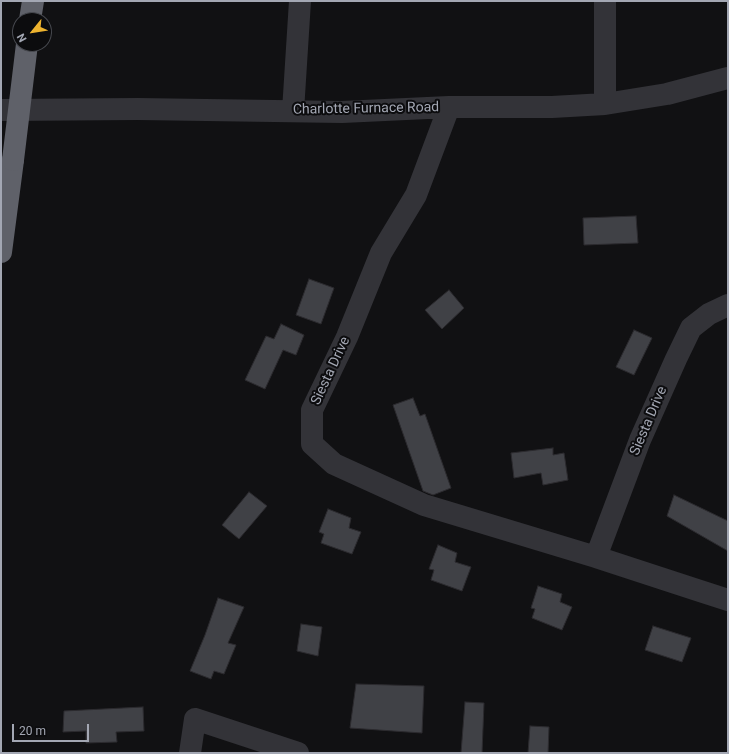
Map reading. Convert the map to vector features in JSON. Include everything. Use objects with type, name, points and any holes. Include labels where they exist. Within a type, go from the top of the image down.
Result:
[{"type":"highway","points":[[31,12],[33,1]]},
{"type":"highway","points":[[1,252],[26,52]]},
{"type":"street","points":[[293,111],[300,1]]},
{"type":"street","points":[[605,1],[605,104]]},
{"type":"street","name":"Charlotte Furnace Road","points":[[1,110],[138,109],[342,112],[450,107],[552,108],[605,104],[667,94],[728,78]]},
{"type":"street","name":"Siesta Drive","points":[[450,107],[416,195],[381,253],[347,338],[312,410],[312,444],[334,464],[424,505],[596,557],[728,600]]},
{"type":"street","name":"Siesta Drive","points":[[596,557],[640,440],[691,328],[709,314],[728,305]]},
{"type":"street","points":[[190,753],[195,719],[298,753]]},
{"type":"building","points":[[636,216],[638,243],[584,245],[583,218]]},
{"type":"building","points":[[309,279],[334,288],[321,324],[296,315]]},
{"type":"building","points":[[449,290],[464,308],[442,329],[425,310]]},
{"type":"building","points":[[281,324],[304,335],[296,355],[283,350],[265,389],[245,380],[266,336],[274,339]]},
{"type":"building","points":[[634,330],[652,338],[634,375],[616,367]]},
{"type":"building","points":[[413,398],[420,416],[425,414],[451,488],[433,495],[423,491],[393,405]]},
{"type":"building","points":[[553,448],[553,455],[564,453],[568,480],[543,485],[541,473],[514,478],[511,453]]},
{"type":"building","points":[[249,492],[267,506],[239,539],[222,525]]},
{"type":"building","points":[[674,495],[728,521],[728,551],[667,516]]},
{"type":"building","points":[[328,509],[351,518],[349,528],[361,532],[352,554],[321,543],[324,534],[319,532]]},
{"type":"building","points":[[438,545],[457,553],[455,562],[471,567],[462,591],[431,580],[434,570],[429,569]]},
{"type":"building","points":[[538,586],[562,594],[560,602],[572,607],[562,630],[532,618],[535,609],[531,608]]},
{"type":"building","points":[[218,598],[244,607],[228,643],[236,645],[224,674],[214,671],[211,679],[190,671]]},
{"type":"building","points":[[301,624],[322,627],[318,656],[297,651]]},
{"type":"building","points":[[653,626],[691,638],[682,662],[645,650]]},
{"type":"building","points":[[356,684],[424,686],[422,733],[350,728]]},
{"type":"building","points":[[465,702],[484,703],[482,753],[461,753]]},
{"type":"building","points":[[143,707],[144,731],[116,732],[117,742],[86,743],[86,731],[63,732],[64,711]]},
{"type":"building","points":[[530,726],[549,727],[548,753],[528,753]]}]
